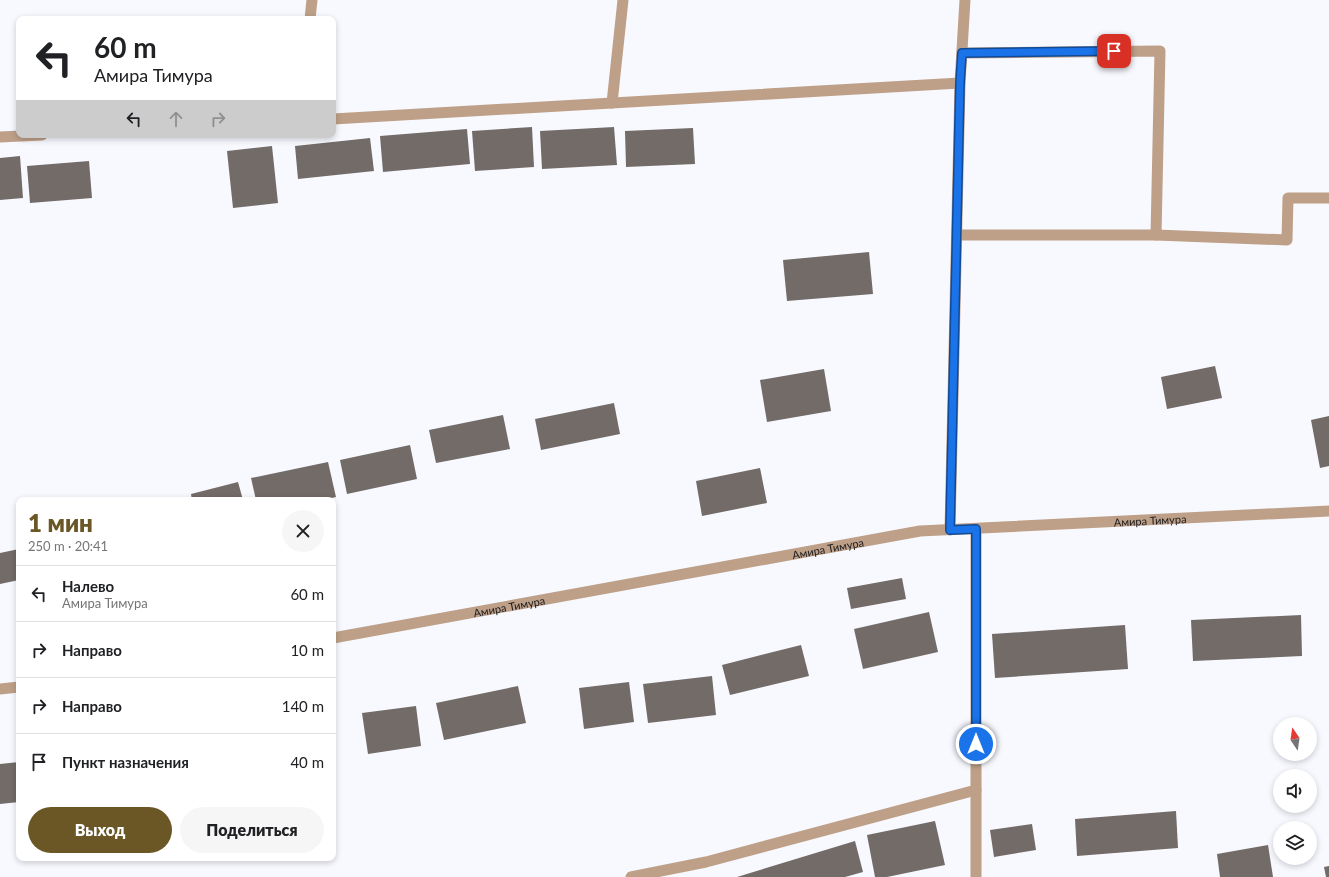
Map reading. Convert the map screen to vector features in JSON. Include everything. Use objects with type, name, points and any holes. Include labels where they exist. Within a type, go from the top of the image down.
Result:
[{"type":"street","points":[[310,16],[312,0]]},
{"type":"street","points":[[612,103],[623,0]]},
{"type":"street","points":[[950,530],[960,83],[965,0]]},
{"type":"street","points":[[962,53],[1160,51],[1156,236]]},
{"type":"street","points":[[336,119],[960,83]]},
{"type":"street","points":[[0,137],[16,136]]},
{"type":"street","points":[[957,235],[1156,236],[1287,240],[1288,198],[1329,198]]},
{"type":"street","name":"Амира Тимура","points":[[336,637],[920,532],[1329,511]]},
{"type":"street","points":[[976,529],[976,877]]},
{"type":"street","points":[[0,689],[16,687]]},
{"type":"street","points":[[630,877],[706,862],[976,790]]},
{"type":"building","points":[[532,127],[534,167],[475,171],[472,131]]},
{"type":"building","points":[[614,127],[617,165],[542,169],[540,131]]},
{"type":"building","points":[[693,128],[695,164],[626,167],[625,131]]},
{"type":"building","points":[[467,129],[470,164],[383,172],[380,136]]},
{"type":"building","points":[[370,138],[374,171],[298,179],[295,146]]},
{"type":"building","points":[[272,146],[278,203],[233,208],[227,151]]},
{"type":"building","points":[[20,156],[23,198],[0,200],[0,158]]},
{"type":"building","points":[[89,161],[92,198],[30,203],[27,166]]},
{"type":"building","points":[[869,252],[873,294],[787,301],[783,260]]},
{"type":"building","points":[[1215,366],[1222,398],[1167,409],[1161,377]]},
{"type":"building","points":[[824,369],[831,411],[767,422],[760,380]]},
{"type":"building","points":[[614,403],[620,434],[541,450],[535,419]]},
{"type":"building","points":[[503,415],[510,449],[436,463],[429,430]]},
{"type":"building","points":[[1329,416],[1329,466],[1320,468],[1311,420]]},
{"type":"building","points":[[410,445],[417,479],[347,494],[340,460]]},
{"type":"building","points":[[328,462],[336,497],[255,497],[251,478]]},
{"type":"building","points":[[760,468],[767,503],[702,516],[696,481]]},
{"type":"building","points":[[238,482],[242,497],[192,497],[191,494]]},
{"type":"building","points":[[16,550],[16,581],[0,584],[0,553]]},
{"type":"building","points":[[902,578],[906,599],[851,609],[847,588]]},
{"type":"building","points":[[929,612],[938,652],[863,669],[854,629]]},
{"type":"building","points":[[1301,615],[1302,656],[1193,661],[1191,620]]},
{"type":"building","points":[[1125,625],[1128,669],[995,678],[992,634]]},
{"type":"building","points":[[801,645],[809,676],[730,695],[722,665]]},
{"type":"building","points":[[712,676],[716,715],[648,723],[643,684]]},
{"type":"building","points":[[629,682],[634,722],[584,729],[579,688]]},
{"type":"building","points":[[518,686],[526,723],[444,740],[436,703]]},
{"type":"building","points":[[416,706],[421,746],[368,754],[362,713]]},
{"type":"building","points":[[16,762],[16,802],[0,804],[0,764]]},
{"type":"building","points":[[1176,811],[1178,848],[1077,856],[1075,819]]},
{"type":"building","points":[[935,821],[945,865],[887,877],[875,877],[867,835]]},
{"type":"building","points":[[1032,824],[1036,850],[994,857],[990,830]]},
{"type":"building","points":[[855,841],[863,872],[845,877],[737,877]]},
{"type":"building","points":[[1268,845],[1273,877],[1220,877],[1217,854]]},
{"type":"building","points":[[1329,866],[1329,877],[1326,877],[1324,867]]},
{"type":"route","points":[[976,744],[976,529],[950,530],[960,83],[962,53],[1114,51]]}]
